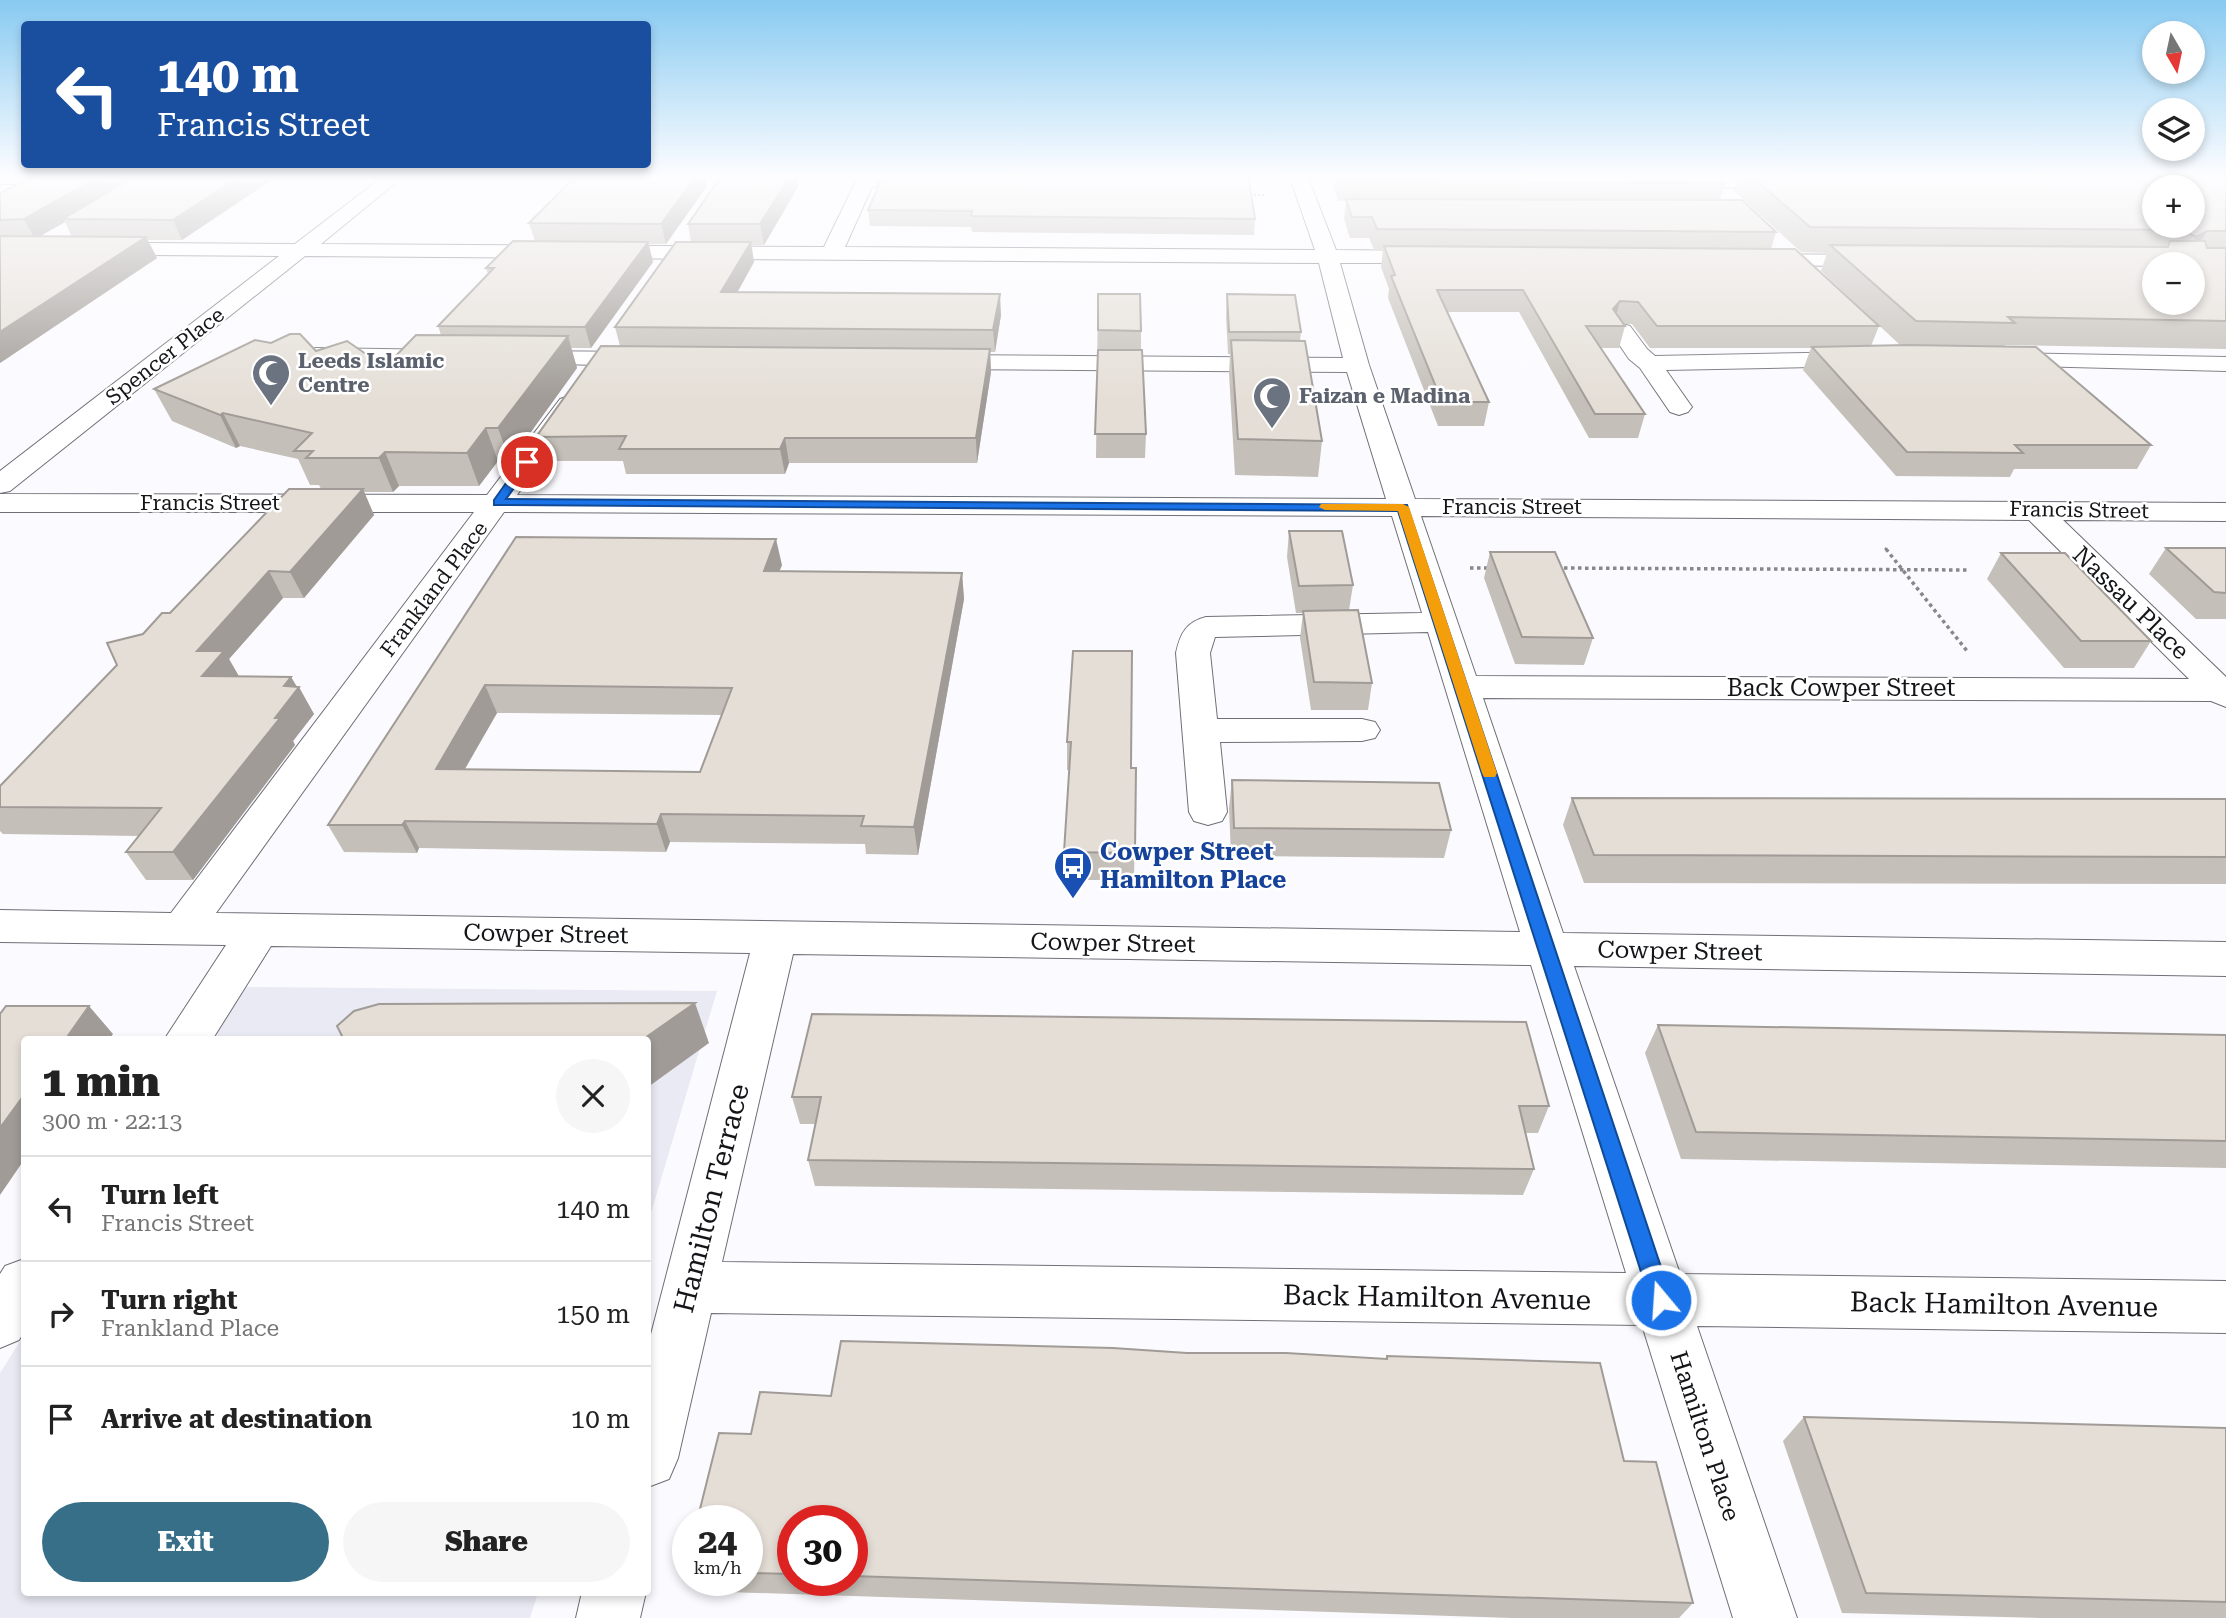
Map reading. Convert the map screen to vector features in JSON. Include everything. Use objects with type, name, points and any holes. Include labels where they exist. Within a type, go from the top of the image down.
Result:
[{"type":"street","points":[[5,257],[30,251]]},
{"type":"street","points":[[256,251],[1451,257]]},
{"type":"street","name":"Spencer Place","points":[[0,485],[298,251]]},
{"type":"street","points":[[651,285],[675,251]]},
{"type":"street","name":"Hamilton Place","points":[[1326,251],[1357,365],[1765,1618]]},
{"type":"street","points":[[1785,251],[1814,278]]},
{"type":"street","points":[[1740,260],[1902,261]]},
{"type":"street","name":"Frankland Place","points":[[182,929],[498,503],[622,327]]},
{"type":"street","points":[[1622,331],[1649,363],[1679,407]]},
{"type":"street","points":[[299,355],[477,357]]},
{"type":"street","points":[[505,358],[669,359]]},
{"type":"street","points":[[1649,363],[1884,359]]},
{"type":"street","points":[[1980,360],[2226,363]]},
{"type":"street","points":[[917,361],[1357,365]]},
{"type":"street","name":"Francis Street","points":[[0,503],[2226,512]]},
{"type":"street","name":"Nassau Place","points":[[2036,510],[2217,680]]},
{"type":"street","points":[[1208,812],[1194,653],[1196,636],[1206,627],[1440,622]]},
{"type":"street","name":"Back Cowper Street","points":[[1461,687],[1997,689],[2217,680]]},
{"type":"street","points":[[1202,731],[1362,730]]},
{"type":"street","name":"Cowper Street","points":[[7,934],[182,929],[2226,959]]},
{"type":"street","points":[[190,1036],[260,930]]},
{"type":"street","name":"Hamilton Terrace","points":[[651,1446],[775,937]]},
{"type":"street","name":"Back Hamilton Avenue","points":[[690,1287],[2226,1307]]},
{"type":"street","points":[[0,1321],[21,1289]]},
{"type":"street","points":[[608,1618],[613,1596]]},
{"type":"path","points":[[1854,509],[1997,689]]},
{"type":"path","points":[[1423,568],[1491,568]]},
{"type":"path","points":[[1546,568],[1970,570]]},
{"type":"shaded area","points":[[246,987],[717,991],[651,1213],[651,1036],[215,1036]]},
{"type":"shaded area","points":[[21,1340],[21,1596],[537,1596],[530,1618],[0,1618],[0,1373]]},
{"type":"building","points":[[0,251],[125,251],[0,332]]},
{"type":"building","points":[[503,251],[642,251],[585,327],[438,326],[494,268],[486,268]]},
{"type":"building","points":[[670,251],[746,251],[721,292],[1000,294],[993,330],[615,327]]},
{"type":"building","points":[[1386,251],[1797,251],[1879,326],[1657,326],[1638,302],[1620,301],[1613,309],[1625,326],[1586,326],[1645,414],[1595,414],[1523,290],[1437,290],[1489,402],[1442,402],[1391,276],[1395,275]]},
{"type":"building","points":[[1836,251],[2226,251],[2226,321],[2008,317],[2015,323],[1916,321]]},
{"type":"building","points":[[1098,294],[1140,294],[1141,331],[1098,330]]},
{"type":"building","points":[[1227,294],[1295,295],[1301,332],[1229,332]]},
{"type":"building","points":[[290,334],[300,334],[316,351],[347,341],[385,367],[416,335],[568,336],[498,428],[486,428],[467,453],[385,452],[379,458],[306,458],[313,451],[294,451],[312,433],[223,413],[220,415],[154,389],[255,340],[271,343]]},
{"type":"building","points":[[1231,340],[1305,341],[1322,441],[1238,439]]},
{"type":"building","points":[[601,346],[990,349],[976,438],[785,438],[780,449],[619,449],[626,436],[536,437]]},
{"type":"building","points":[[1812,347],[2036,347],[2151,445],[2015,445],[2023,453],[1907,452]]},
{"type":"building","points":[[1098,350],[1142,350],[1146,434],[1095,434]]},
{"type":"building","points":[[289,489],[363,489],[290,572],[269,571],[197,651],[224,651],[202,676],[291,677],[284,686],[299,687],[275,718],[280,718],[173,852],[126,852],[161,808],[0,807],[0,786],[117,665],[107,643],[143,634],[162,613],[170,613]]},
{"type":"building","points":[[1289,531],[1342,531],[1353,585],[1299,586]]},
{"type":"building","points":[[516,537],[776,539],[764,571],[962,573],[914,827],[861,826],[864,816],[661,814],[657,824],[405,821],[402,825],[328,825]],"holes":[[[485,685],[732,688],[700,772],[436,769]]]},
{"type":"building","points":[[2166,548],[2226,548],[2226,593],[2214,592]]},
{"type":"building","points":[[1490,552],[1555,552],[1593,638],[1522,637]]},
{"type":"building","points":[[2001,553],[2065,553],[2151,641],[2081,641]]},
{"type":"building","points":[[1358,610],[1372,683],[1314,682],[1303,611]]},
{"type":"building","points":[[1073,651],[1132,651],[1131,768],[1136,768],[1135,853],[1064,852]]},
{"type":"building","points":[[1232,780],[1439,783],[1451,830],[1234,828]]},
{"type":"building","points":[[1572,798],[2226,799],[2226,857],[1594,855]]},
{"type":"building","points":[[695,1003],[648,1036],[342,1036],[337,1026],[354,1011],[379,1004]]},
{"type":"building","points":[[6,1006],[89,1006],[68,1036],[21,1036],[21,1099],[0,1128],[0,1014]]},
{"type":"building","points":[[812,1014],[1526,1022],[1549,1106],[1519,1106],[1534,1169],[808,1160],[821,1097],[792,1097]]},
{"type":"building","points":[[1658,1025],[2226,1035],[2226,1141],[1696,1132]]},
{"type":"building","points":[[841,1341],[1113,1348],[1187,1353],[1286,1353],[1387,1359],[1387,1356],[1600,1363],[1624,1461],[1656,1462],[1693,1603],[868,1577],[868,1505],[777,1505],[777,1574],[763,1573],[763,1505],[701,1505],[719,1433],[751,1434],[760,1392],[831,1396]]},
{"type":"building","points":[[1804,1417],[2226,1428],[2226,1602],[1866,1593]]},
{"type":"slow traffic","points":[[1325,507],[1403,507],[1490,773]]},
{"type":"place","name":"Leeds Islamic Centre","points":[[271,407]]},
{"type":"place","name":"Faizan e Madina","points":[[1272,430]]},
{"type":"place","name":"Cowper Street Hamilton Place","points":[[1073,900]]},
{"type":"route","points":[[527,462],[498,503],[1403,507],[1661,1300]]}]
